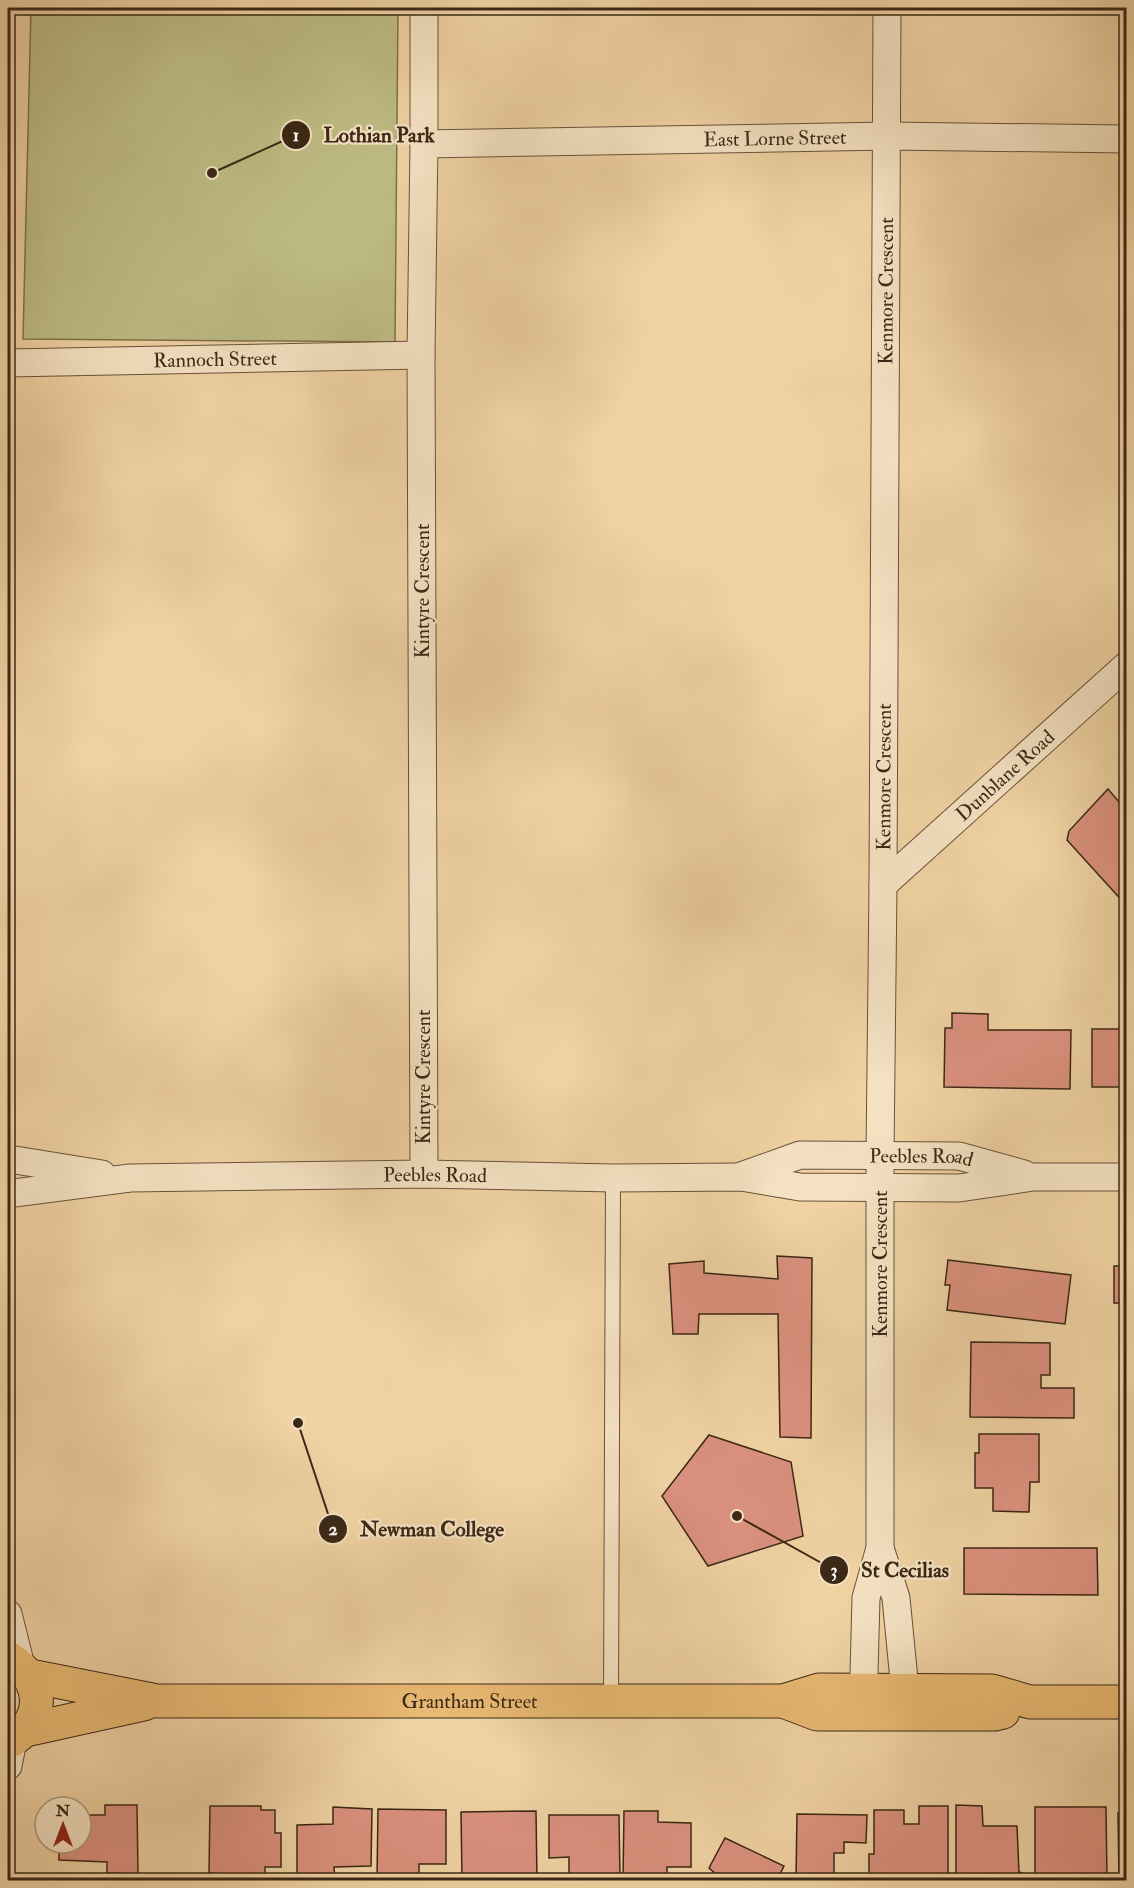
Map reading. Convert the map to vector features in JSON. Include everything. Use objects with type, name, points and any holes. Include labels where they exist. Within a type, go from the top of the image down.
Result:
[{"type":"main road","name":"Grantham Street","points":[[19,1667],[158,1701],[783,1701],[819,1690],[863,1702],[905,1702],[992,1691],[1030,1702],[1126,1702]]},
{"type":"main road","points":[[13,1744],[33,1718],[36,1704],[35,1689],[19,1667]]},
{"type":"main road","name":"Grantham Street","points":[[13,1744],[158,1701]]},
{"type":"street","name":"Kintyre Crescent","points":[[423,1174],[421,355],[424,8]]},
{"type":"street","name":"Kenmore Crescent","points":[[863,1702],[866,1598],[880,1548],[887,8]]},
{"type":"street","name":"East Lorne Street","points":[[424,144],[888,136],[1126,139]]},
{"type":"street","name":"Rannoch Street","points":[[8,363],[421,355]]},
{"type":"street","name":"Dunblane Road","points":[[883,885],[1126,666]]},
{"type":"street","name":"Peebles Road","points":[[11,1154],[130,1178]]},
{"type":"street","points":[[11,1154],[18,1170],[17,1182],[11,1197]]},
{"type":"street","name":"Peebles Road","points":[[741,1176],[800,1155],[959,1156],[1033,1176]]},
{"type":"street","name":"Peebles Road","points":[[11,1197],[130,1178],[423,1174],[613,1178],[741,1176],[800,1187],[959,1188],[1033,1176],[1126,1177]]},
{"type":"street","name":"Kenmore Crescent","points":[[880,1548],[896,1598],[905,1702]]},
{"type":"street","points":[[8,1614],[19,1667]]},
{"type":"lane","points":[[610,1702],[613,1178]]},
{"type":"shaded area","points":[[31,8],[398,8],[395,342],[23,339]]},
{"type":"building","points":[[1108,789],[1126,810],[1126,905],[1067,840],[1069,831]]},
{"type":"building","points":[[952,1013],[988,1014],[988,1030],[1071,1030],[1070,1089],[944,1087],[945,1028],[952,1028]]},
{"type":"building","points":[[1092,1029],[1126,1029],[1126,1087],[1092,1087]]},
{"type":"building","points":[[777,1256],[812,1258],[811,1438],[780,1437],[778,1314],[699,1314],[698,1334],[673,1334],[669,1264],[704,1261],[704,1273],[778,1279]]},
{"type":"building","points":[[948,1260],[1071,1275],[1065,1324],[947,1310],[950,1285],[945,1285]]},
{"type":"building","points":[[1114,1266],[1126,1266],[1126,1303],[1114,1303]]},
{"type":"building","points":[[971,1342],[1050,1343],[1050,1375],[1041,1375],[1041,1388],[1074,1388],[1074,1418],[970,1417]]},
{"type":"building","points":[[979,1434],[1039,1434],[1039,1482],[1030,1482],[1029,1512],[993,1511],[993,1488],[975,1488],[975,1453],[979,1453]]},
{"type":"building","points":[[709,1435],[791,1462],[803,1536],[708,1566],[662,1496]]},
{"type":"building","points":[[1123,1536],[1126,1536],[1126,1587],[1123,1587]]},
{"type":"building","points":[[964,1548],[1097,1548],[1098,1595],[964,1594]]},
{"type":"building","points":[[105,1805],[137,1805],[138,1874],[107,1873],[107,1862],[59,1860],[59,1855],[93,1855],[93,1815],[105,1815]]},
{"type":"building","points":[[956,1805],[982,1806],[983,1826],[1017,1826],[1019,1872],[1023,1873],[1023,1880],[989,1880],[989,1875],[956,1874]]},
{"type":"building","points":[[210,1806],[261,1806],[261,1810],[275,1810],[275,1833],[281,1833],[281,1867],[265,1867],[265,1879],[213,1880],[213,1873],[209,1873]]},
{"type":"building","points":[[919,1806],[948,1806],[948,1880],[869,1880],[869,1854],[874,1854],[874,1810],[904,1810],[904,1824],[919,1824]]},
{"type":"building","points":[[333,1807],[372,1809],[371,1866],[334,1867],[335,1880],[297,1880],[297,1825],[333,1824]]},
{"type":"building","points":[[1035,1807],[1106,1807],[1107,1880],[1035,1880]]},
{"type":"building","points":[[378,1809],[446,1810],[446,1864],[419,1864],[419,1880],[377,1880]]},
{"type":"building","points":[[536,1811],[537,1880],[462,1880],[461,1812]]},
{"type":"building","points":[[624,1811],[658,1811],[658,1822],[691,1823],[691,1867],[667,1867],[667,1880],[623,1880]]},
{"type":"building","points":[[1118,1813],[1126,1813],[1126,1880],[1119,1880]]},
{"type":"building","points":[[797,1814],[867,1815],[866,1843],[844,1842],[844,1853],[834,1853],[834,1880],[796,1880]]},
{"type":"building","points":[[549,1815],[619,1815],[620,1880],[569,1880],[569,1857],[549,1858]]},
{"type":"building","points":[[725,1838],[784,1866],[777,1880],[723,1880],[709,1868]]},
{"type":"place","name":"Lothian Park","points":[[212,173]]},
{"type":"place","name":"Newman College","points":[[298,1423]]},
{"type":"place","name":"St Cecilias","points":[[737,1516]]}]
